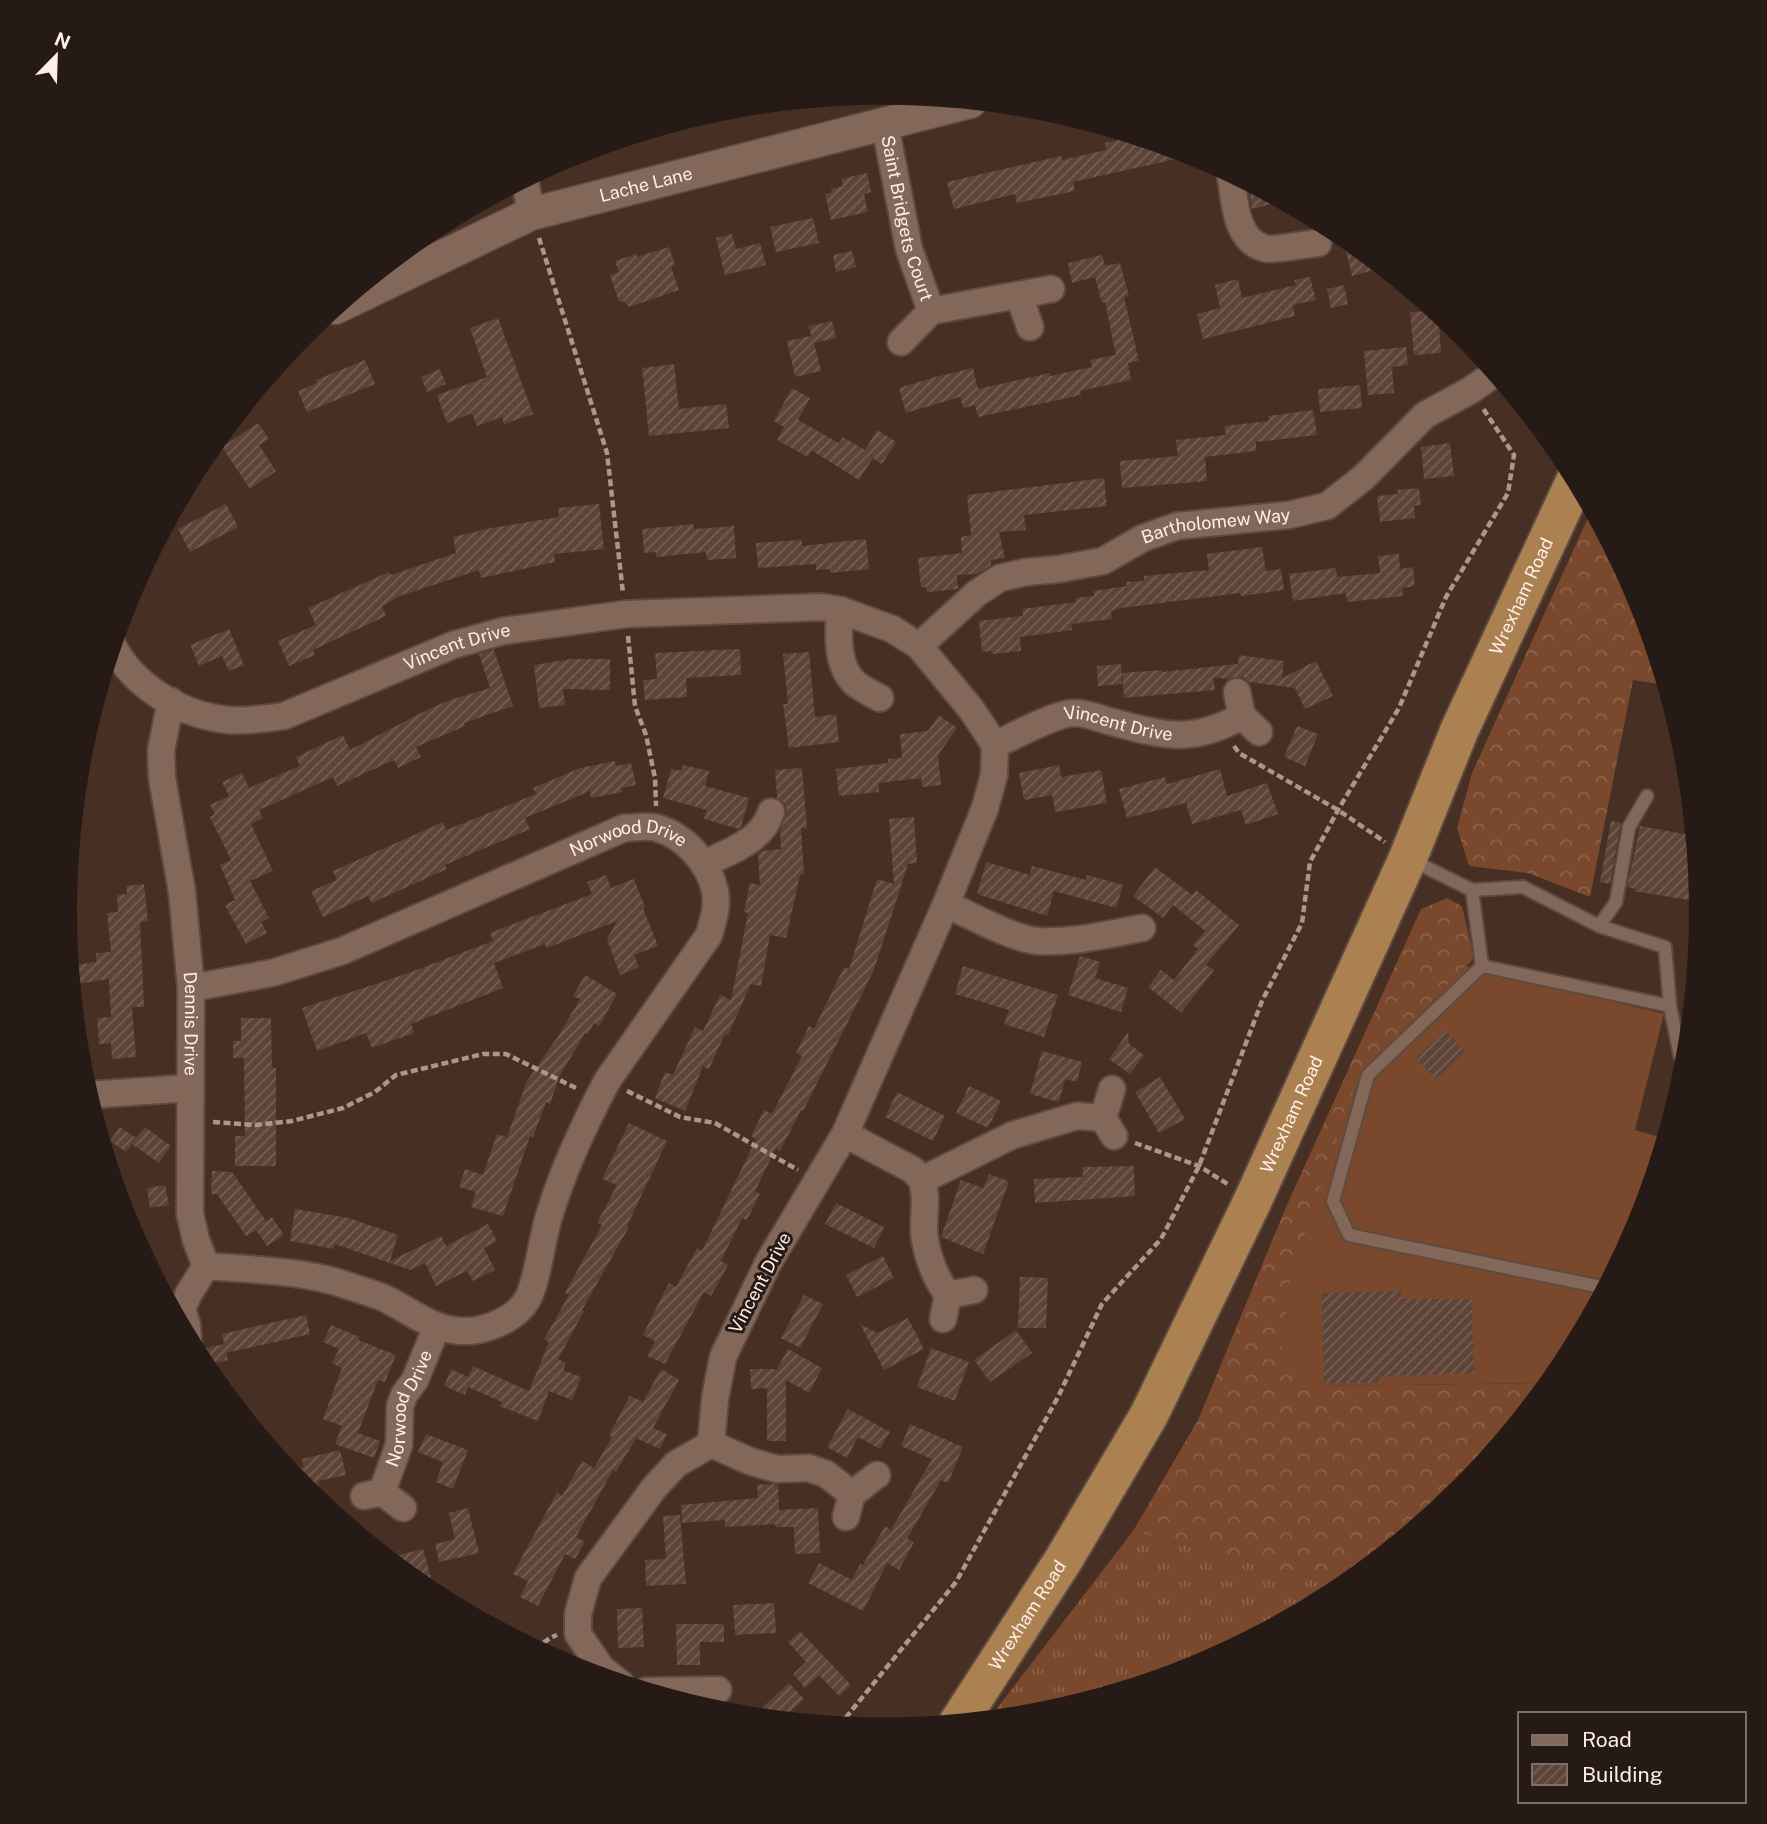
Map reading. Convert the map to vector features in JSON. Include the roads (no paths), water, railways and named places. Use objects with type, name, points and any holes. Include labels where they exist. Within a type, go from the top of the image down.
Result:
[{"type":"highway","name":"Wrexham Road","points":[[964,1714],[1065,1559],[1149,1415],[1253,1200],[1408,858],[1459,730],[1571,491]]},
{"type":"street","name":"Lache Lane","points":[[370,291],[531,214],[948,108]]},
{"type":"street","name":"Saint Bridgets Court","points":[[885,125],[909,249],[931,311]]},
{"type":"street","points":[[1232,186],[1241,230],[1248,240],[1265,249],[1318,243]]},
{"type":"street","points":[[527,189],[531,214]]},
{"type":"street","name":"Saint Bridgets Court","points":[[901,342],[931,311],[1051,289]]},
{"type":"street","points":[[1019,295],[1030,327]]},
{"type":"street","name":"Bartholomew Way","points":[[919,646],[978,593],[1000,578],[1103,561],[1143,538],[1177,526],[1289,514],[1327,506],[1364,477],[1425,415],[1488,378]]},
{"type":"street","name":"Vincent Drive","points":[[119,657],[147,687],[171,701],[198,713],[226,719],[257,720],[284,716],[453,645],[503,631],[626,614],[821,607],[840,610],[892,629],[919,646],[971,709],[995,745],[994,775],[985,808],[845,1134],[768,1263],[723,1357],[715,1399],[711,1444]]},
{"type":"street","points":[[840,610],[838,634],[844,668],[856,683],[880,698]]},
{"type":"street","name":"Dennis Drive","points":[[171,701],[162,750],[162,778],[182,892],[191,988],[190,1214],[206,1266]]},
{"type":"street","name":"Vincent Drive","points":[[995,745],[1056,717],[1074,712],[1153,733],[1180,737],[1239,717]]},
{"type":"street","points":[[704,864],[755,838],[766,826],[771,812]]},
{"type":"street","name":"Norwood Drive","points":[[191,988],[272,973],[342,951],[624,828],[656,827],[683,840],[704,864],[715,890],[716,911],[709,935],[602,1090],[565,1168],[549,1215],[527,1300],[510,1317],[490,1326],[463,1331],[437,1326],[384,1298],[345,1284],[296,1273],[206,1266]]},
{"type":"street","points":[[946,904],[1035,941],[1069,940],[1142,928]]},
{"type":"street","points":[[98,1094],[189,1088]]},
{"type":"street","points":[[922,1181],[1013,1135],[1077,1116],[1109,1127],[1112,1090]]},
{"type":"street","points":[[845,1134],[913,1170],[922,1181],[926,1193],[925,1239],[939,1283],[955,1301]]},
{"type":"street","points":[[182,1310],[206,1266]]},
{"type":"street","name":"Norwood Drive","points":[[383,1499],[399,1445],[400,1406],[415,1380],[437,1326]]},
{"type":"street","points":[[601,1667],[578,1634],[578,1614],[588,1578],[654,1488],[677,1464],[711,1444],[752,1462],[777,1469],[809,1468],[826,1475],[849,1506],[877,1475]]},
{"type":"street","points":[[689,1694],[718,1690]]},
{"type":"lane","points":[[1599,926],[1616,902],[1629,827],[1647,796]]},
{"type":"lane","points":[[1408,858],[1472,890],[1524,887],[1599,926],[1665,947],[1670,1006],[1678,1048]]},
{"type":"lane","points":[[1472,890],[1482,966]]},
{"type":"lane","points":[[1482,966],[1670,1006]]},
{"type":"lane","points":[[1482,966],[1368,1075],[1333,1201],[1349,1235],[1598,1286]]}]
